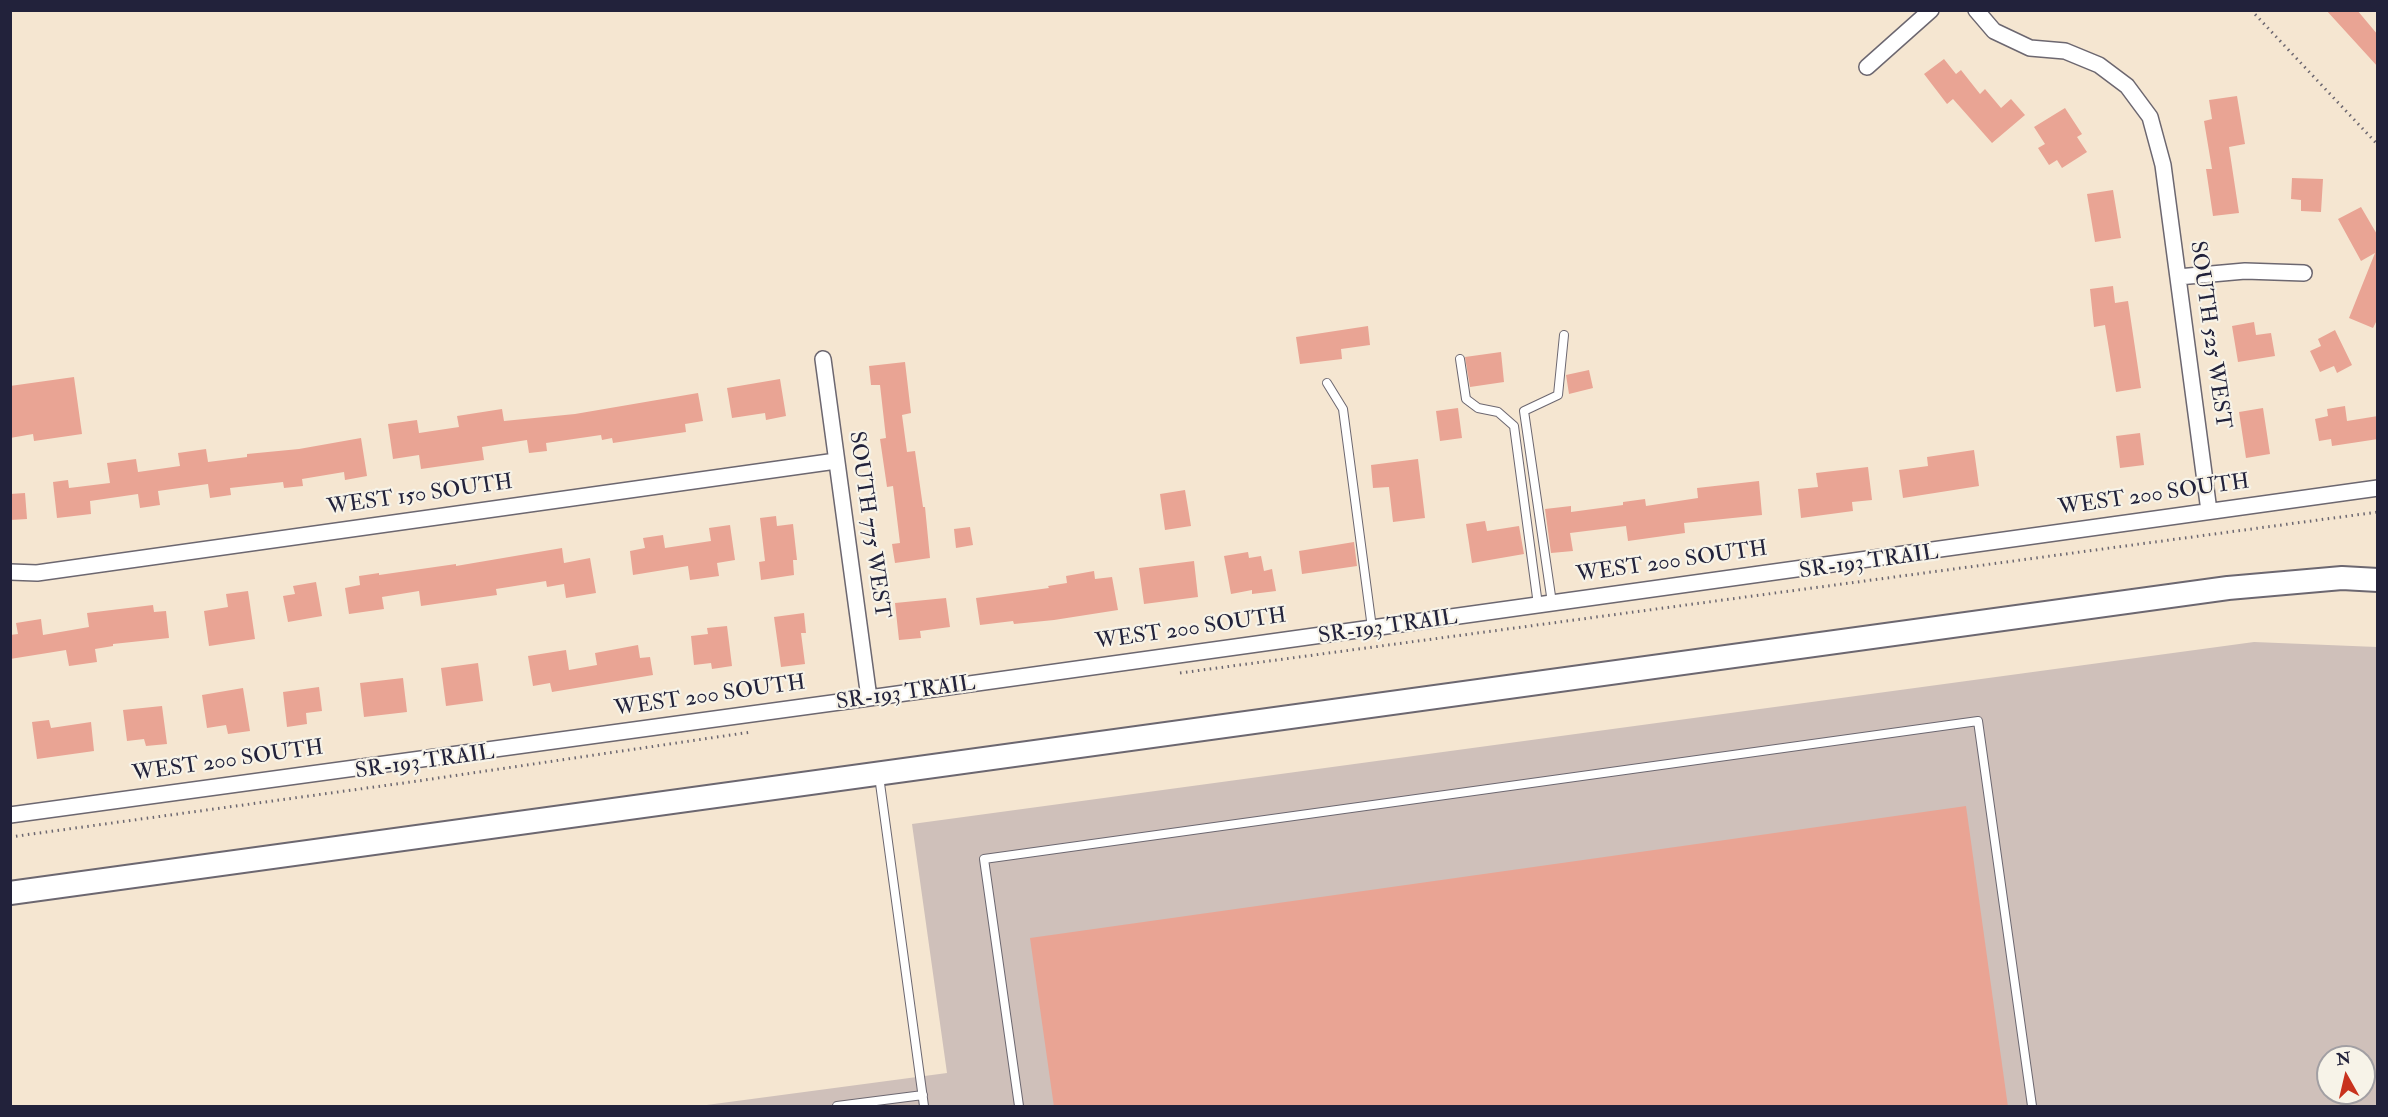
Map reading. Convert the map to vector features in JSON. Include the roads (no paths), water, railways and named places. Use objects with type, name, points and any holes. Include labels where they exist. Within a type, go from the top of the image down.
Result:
[{"type":"main road","points":[[10,893],[2228,588],[2342,578],[2378,580]]},
{"type":"street","points":[[1867,68],[1931,10]]},
{"type":"street","name":"SOUTH 525 WEST","points":[[1976,10],[1994,31],[2030,48],[2065,51],[2098,65],[2127,86],[2150,117],[2163,165],[2209,511]]},
{"type":"street","points":[[2178,277],[2245,270],[2304,273]]},
{"type":"street","name":"SOUTH 775 WEST","points":[[823,359],[869,698]]},
{"type":"street","name":"WEST 150 SOUTH","points":[[10,572],[37,573],[836,461]]},
{"type":"street","name":"WEST 200 SOUTH","points":[[10,815],[2378,488]]},
{"type":"lane","points":[[1545,604],[1524,411],[1558,395],[1564,335]]},
{"type":"lane","points":[[1460,359],[1466,399],[1478,408],[1498,412],[1514,426],[1545,604]]},
{"type":"lane","points":[[1327,383],[1343,409],[1372,628]]},
{"type":"lane","points":[[1019,1107],[984,860],[1978,721],[2032,1107]]},
{"type":"lane","points":[[879,774],[924,1107]]},
{"type":"lane","points":[[837,1107],[923,1095]]}]
